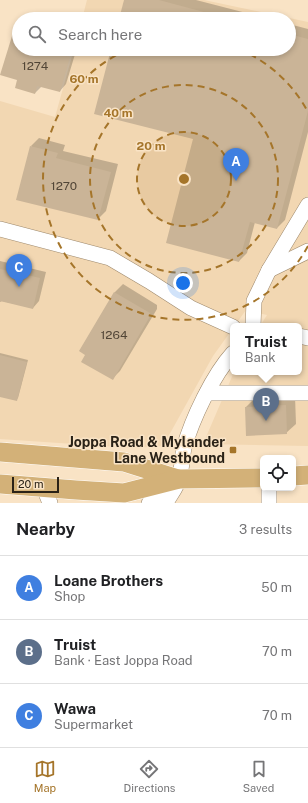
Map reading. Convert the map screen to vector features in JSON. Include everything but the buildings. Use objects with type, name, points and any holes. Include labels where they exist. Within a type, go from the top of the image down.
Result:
[{"type":"main road","points":[[0,452],[124,462],[179,479]]},
{"type":"main road","points":[[296,476],[308,475]]},
{"type":"main road","points":[[0,484],[47,496],[124,493],[179,479],[260,478]]},
{"type":"street","points":[[253,323],[254,301],[269,270],[308,205]]},
{"type":"street","points":[[0,228],[110,258],[191,308],[230,326]]},
{"type":"street","points":[[269,270],[308,251]]},
{"type":"street","points":[[166,503],[179,479],[184,448],[192,425],[224,362],[230,356]]},
{"type":"street","points":[[207,393],[308,393]]},
{"type":"street","points":[[149,503],[179,479]]},
{"type":"street","points":[[269,491],[269,503]]},
{"type":"shaded area","points":[[87,0],[204,0],[261,12],[84,12]]},
{"type":"shaded area","points":[[296,19],[308,22],[308,446],[203,444],[233,375],[302,375],[302,323],[262,323],[267,315],[246,310],[237,323],[230,323],[230,332],[213,356],[163,446],[133,448],[0,439],[0,101],[55,117],[72,56],[296,56]]},
{"type":"place","name":"Loane Brothers","points":[[236,181]]},
{"type":"place","name":"Wawa","points":[[19,287]]},
{"type":"place","name":"Truist","points":[[266,421]]},
{"type":"place","name":"Joppa Road & Mylander Lane Westbound","points":[[233,450]]}]
